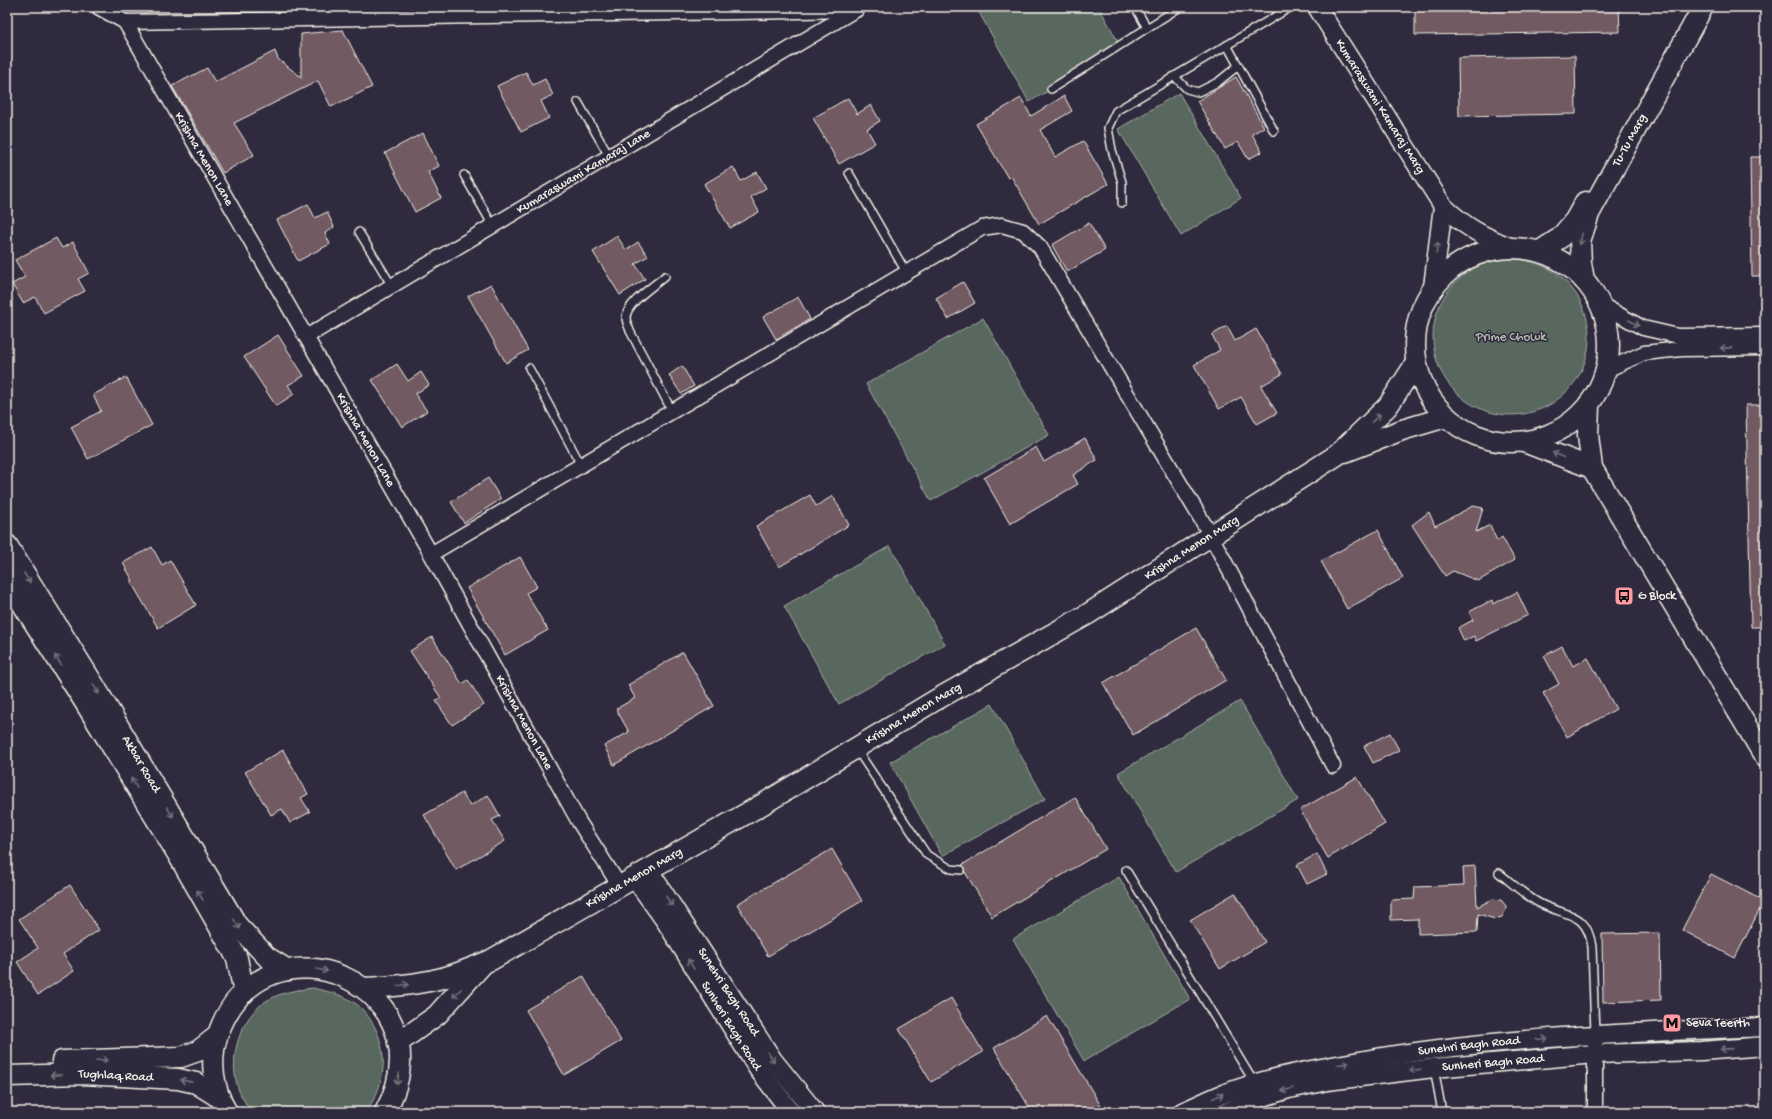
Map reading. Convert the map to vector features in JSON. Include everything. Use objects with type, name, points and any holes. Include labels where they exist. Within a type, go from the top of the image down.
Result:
[{"type":"main road","name":"Tu-Tu Marg","points":[[1540,251],[1560,238],[1575,220],[1695,7]]},
{"type":"main road","name":"Tu-Tu Marg","points":[[1584,280],[1581,263],[1580,241],[1589,214],[1703,7]]},
{"type":"main road","points":[[1510,247],[1540,251],[1564,262],[1584,280],[1600,304],[1606,320],[1609,336],[1609,353],[1606,370],[1602,382],[1589,404],[1572,422],[1549,435],[1524,442],[1503,442],[1482,438],[1463,430],[1446,417],[1427,393],[1416,363],[1415,337],[1420,311],[1433,287],[1459,262],[1475,254],[1492,249],[1510,247]]},
{"type":"main road","name":"Krishna Menon Marg","points":[[364,988],[387,987],[438,980],[483,963],[763,804],[934,701],[1088,614],[1210,534],[1337,454],[1388,406],[1416,363]]},
{"type":"main road","points":[[1589,404],[1588,434],[1592,468],[1765,758]]},
{"type":"main road","name":"Krishna Menon Marg","points":[[1337,454],[1402,430],[1446,417]]},
{"type":"main road","points":[[1524,442],[1592,468]]},
{"type":"main road","name":"Akbar Road","points":[[7,545],[94,685],[237,925],[267,956],[288,970]]},
{"type":"main road","name":"Akbar Road","points":[[7,580],[84,700],[177,853],[237,958],[244,993]]},
{"type":"main road","name":"Krishna Menon Marg","points":[[398,1043],[437,1015],[483,963]]},
{"type":"main road","points":[[224,1105],[215,1084],[213,1052],[221,1023],[229,1010],[244,993],[268,976],[288,970],[318,969],[346,977],[364,988],[380,1004],[388,1016],[398,1043],[400,1062],[398,1081],[393,1099],[386,1112]]},
{"type":"main road","name":"Tughlaq Road","points":[[7,1063],[181,1057],[198,1051],[216,1037]]},
{"type":"main road","name":"Tughlaq Road","points":[[7,1076],[82,1074],[178,1079],[196,1083],[224,1105]]},
{"type":"street","points":[[98,7],[125,22],[858,8]]},
{"type":"street","name":"Kumaraswami Kamaraj Marg","points":[[1317,7],[1443,206],[1459,221],[1486,238],[1510,247]]},
{"type":"street","name":"Kumaraswami Kamaraj Lane","points":[[306,337],[858,8]]},
{"type":"street","name":"Krishna Menon Lane","points":[[125,22],[431,554],[579,822],[634,877]]},
{"type":"street","points":[[1433,287],[1443,206]]},
{"type":"street","points":[[431,554],[982,228],[1002,225],[1023,230],[1040,247],[1210,534],[1333,766]]},
{"type":"street","points":[[1600,304],[1643,328],[1678,336],[1765,335]]},
{"type":"street","points":[[1606,370],[1644,353],[1681,349],[1765,348]]},
{"type":"street","name":"Sunheri Bagh Road","points":[[634,877],[666,922],[758,1070],[791,1112]]},
{"type":"street","name":"Sunehri Bagh Road","points":[[634,877],[773,1060],[815,1112]]},
{"type":"street","name":"Sunehri Bagh Road","points":[[1182,1112],[1226,1093],[1289,1073],[1394,1055],[1473,1045],[1595,1034],[1765,1027]]},
{"type":"street","points":[[1595,1034],[1595,1112]]},
{"type":"street","name":"Sunheri Bagh Road","points":[[1237,1110],[1289,1089],[1327,1081],[1434,1068],[1595,1054],[1701,1051],[1765,1046]]},
{"type":"lane","points":[[1134,7],[1147,28]]},
{"type":"lane","points":[[1051,89],[1180,7]]},
{"type":"lane","points":[[1122,202],[1122,182],[1112,150],[1108,128],[1116,111],[1291,7]]},
{"type":"lane","points":[[1227,45],[1274,131]]},
{"type":"lane","points":[[1174,76],[1188,89],[1198,92],[1218,82],[1238,66]]},
{"type":"lane","points":[[578,102],[609,156]]},
{"type":"lane","points":[[849,173],[906,272]]},
{"type":"lane","points":[[464,175],[493,226]]},
{"type":"lane","points":[[359,232],[392,286]]},
{"type":"lane","points":[[665,276],[635,301],[628,310],[626,319],[630,331],[672,411]]},
{"type":"lane","points":[[529,368],[581,465]]},
{"type":"lane","points":[[856,748],[927,855],[951,869],[962,870]]},
{"type":"lane","points":[[1126,870],[1255,1084]]},
{"type":"lane","points":[[1499,873],[1538,902],[1572,916],[1586,927],[1590,936],[1592,947],[1595,1034]]},
{"type":"lane","points":[[1434,1068],[1442,1112]]},
{"type":"green space","points":[[976,7],[1099,7],[1122,49],[1029,102]]},
{"type":"green space","points":[[1179,93],[1241,198],[1181,236],[1118,129]]},
{"type":"green space","name":"Prime Chowk","points":[[1511,259],[1541,265],[1554,272],[1566,282],[1576,294],[1583,307],[1589,337],[1583,367],[1576,380],[1566,392],[1554,402],[1541,409],[1511,415],[1481,409],[1468,402],[1456,392],[1446,380],[1439,367],[1433,337],[1439,307],[1446,294],[1456,282],[1468,272],[1481,265]]},
{"type":"green space","points":[[983,318],[1049,435],[931,501],[866,384]]},
{"type":"green space","points":[[890,546],[945,644],[839,704],[784,606]]},
{"type":"green space","points":[[1240,701],[1298,800],[1176,872],[1118,773]]},
{"type":"green space","points":[[992,704],[1045,799],[942,856],[890,762]]},
{"type":"green space","points":[[1119,877],[1190,999],[1084,1061],[1013,939]]},
{"type":"green space","points":[[313,988],[338,994],[355,1003],[370,1018],[377,1031],[383,1059],[379,1087],[373,1100],[365,1112],[253,1112],[243,1100],[237,1085],[235,1070],[235,1054],[239,1038],[245,1024],[254,1011],[266,1001],[277,995]]},
{"type":"building","points":[[1415,7],[1619,7],[1620,32],[1415,35]]},
{"type":"building","points":[[343,30],[372,87],[331,107],[318,81],[234,123],[254,155],[223,173],[172,86],[207,68],[215,82],[275,51],[278,59],[301,77],[301,34]]},
{"type":"building","points":[[1575,56],[1576,114],[1459,116],[1458,58]]},
{"type":"building","points":[[526,72],[533,85],[545,79],[553,95],[541,101],[549,118],[521,132],[497,86]]},
{"type":"building","points":[[1236,77],[1264,127],[1252,134],[1262,152],[1248,159],[1238,142],[1225,149],[1197,101]]},
{"type":"building","points":[[1064,96],[1072,111],[1040,130],[1055,157],[1083,141],[1108,184],[1039,224],[1011,176],[1008,178],[976,124],[1021,98],[1031,116]]},
{"type":"building","points":[[848,98],[857,114],[871,105],[880,121],[867,129],[875,143],[839,164],[813,118]]},
{"type":"building","points":[[423,133],[439,166],[428,172],[441,198],[415,212],[385,153]]},
{"type":"building","points":[[1750,157],[1765,157],[1765,276],[1752,276]]},
{"type":"building","points":[[733,167],[741,181],[757,172],[766,188],[751,197],[759,212],[730,228],[704,184]]},
{"type":"building","points":[[308,204],[315,218],[327,212],[334,227],[325,233],[330,244],[298,261],[277,220]]},
{"type":"building","points":[[1089,223],[1105,250],[1067,272],[1052,245]]},
{"type":"building","points":[[617,236],[626,250],[638,242],[648,256],[635,264],[645,279],[620,295],[593,252]]},
{"type":"building","points":[[56,238],[62,248],[73,242],[89,273],[78,279],[85,291],[44,313],[35,297],[23,303],[12,284],[25,277],[15,260]]},
{"type":"building","points":[[963,282],[975,303],[948,319],[936,298]]},
{"type":"building","points":[[491,284],[528,350],[506,363],[468,296]]},
{"type":"building","points":[[798,297],[810,319],[776,339],[763,317]]},
{"type":"building","points":[[1227,326],[1235,341],[1256,329],[1282,374],[1261,386],[1277,413],[1257,424],[1241,397],[1219,409],[1194,365],[1220,350],[1212,335]]},
{"type":"building","points":[[278,335],[304,376],[288,385],[294,394],[276,406],[244,357]]},
{"type":"building","points":[[397,364],[408,381],[421,372],[429,385],[415,394],[427,411],[402,427],[372,380]]},
{"type":"building","points":[[682,366],[694,386],[681,394],[669,375]]},
{"type":"building","points":[[126,377],[152,425],[88,459],[71,427],[101,411],[93,395]]},
{"type":"building","points":[[1746,405],[1765,405],[1765,627],[1751,627]]},
{"type":"building","points":[[1085,438],[1097,460],[1073,475],[1078,484],[1010,524],[984,478],[1036,447],[1044,462]]},
{"type":"building","points":[[488,478],[501,499],[464,523],[451,502]]},
{"type":"building","points":[[810,495],[816,506],[833,496],[849,525],[779,567],[756,526]]},
{"type":"building","points":[[1473,506],[1483,508],[1476,532],[1490,525],[1497,541],[1502,537],[1515,560],[1478,581],[1453,571],[1445,576],[1412,525],[1429,512],[1435,526]]},
{"type":"building","points":[[1378,530],[1403,578],[1347,609],[1321,561]]},
{"type":"building","points":[[152,547],[162,565],[170,560],[196,605],[158,628],[131,582],[133,581],[123,563]]},
{"type":"building","points":[[520,557],[537,587],[526,593],[548,630],[505,655],[467,588]]},
{"type":"building","points":[[1517,592],[1528,615],[1476,641],[1474,636],[1464,641],[1458,628],[1473,620],[1469,612],[1492,600],[1493,604]]},
{"type":"building","points":[[1196,628],[1226,680],[1133,735],[1103,683]]},
{"type":"building","points":[[432,637],[462,684],[468,680],[484,705],[452,725],[436,701],[441,698],[410,651]]},
{"type":"building","points":[[1562,646],[1573,666],[1588,658],[1616,709],[1567,737],[1543,693],[1559,684],[1544,656]]},
{"type":"building","points":[[683,652],[714,706],[614,765],[604,746],[629,732],[616,709],[635,698],[628,685]]},
{"type":"building","points":[[1390,733],[1399,750],[1373,763],[1364,746]]},
{"type":"building","points":[[283,750],[308,794],[301,798],[310,812],[290,823],[282,809],[271,815],[245,772]]},
{"type":"building","points":[[1357,777],[1385,824],[1328,858],[1300,810]]},
{"type":"building","points":[[462,793],[470,806],[488,795],[500,816],[492,820],[505,841],[456,870],[424,815]]},
{"type":"building","points":[[1075,797],[1106,849],[992,917],[962,865]]},
{"type":"building","points":[[832,849],[862,901],[768,956],[737,904]]},
{"type":"building","points":[[1317,854],[1327,874],[1307,884],[1297,865]]},
{"type":"building","points":[[1475,866],[1477,907],[1493,899],[1501,900],[1506,906],[1506,910],[1502,917],[1495,919],[1478,914],[1477,932],[1418,934],[1418,919],[1391,920],[1391,900],[1414,899],[1415,887],[1464,885],[1463,867]]},
{"type":"building","points":[[1711,874],[1764,901],[1735,958],[1682,930]]},
{"type":"building","points":[[70,885],[99,930],[63,954],[74,971],[38,995],[17,962],[38,948],[19,919]]},
{"type":"building","points":[[1235,893],[1265,942],[1220,969],[1190,920]]},
{"type":"building","points":[[1660,933],[1661,1000],[1603,1002],[1602,934]]},
{"type":"building","points":[[583,976],[621,1041],[564,1075],[526,1010]]},
{"type":"building","points":[[951,998],[983,1052],[931,1082],[899,1029]]},
{"type":"building","points":[[1047,1016],[1101,1106],[1091,1112],[1032,1112],[994,1048]]},
{"type":"place","name":"G Block","points":[[1624,596]]},
{"type":"place","name":"Seva Teerth","points":[[1672,1023]]}]
